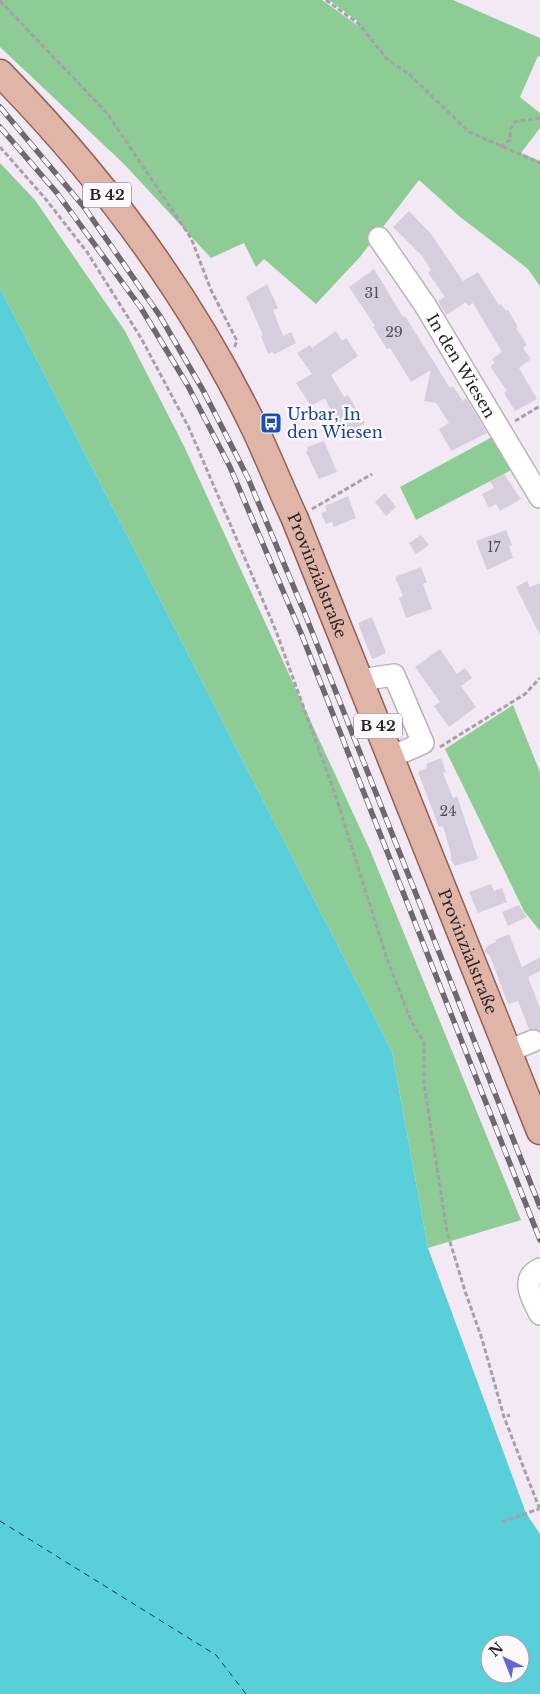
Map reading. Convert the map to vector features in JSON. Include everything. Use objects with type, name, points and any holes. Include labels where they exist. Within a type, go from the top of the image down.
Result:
[{"type":"main road","name":"Provinzialstraße","points":[[0,73],[56,133],[124,218],[200,329],[255,429],[295,519],[539,1125]]},
{"type":"street","name":"In den Wiesen","points":[[379,238],[425,304],[502,430],[540,497]]},
{"type":"street","points":[[360,680],[394,675],[423,743],[391,758]]},
{"type":"street","points":[[508,1051],[533,1041]]},
{"type":"street","points":[[540,1269],[532,1275],[528,1285],[540,1314]]},
{"type":"path","points":[[326,0],[359,24],[387,60],[409,74],[469,132],[540,163]]},
{"type":"path","points":[[0,1],[107,113],[191,238],[211,290],[237,341],[223,368]]},
{"type":"path","points":[[500,147],[510,140],[510,129],[513,123],[517,120],[535,120],[540,117]]},
{"type":"path","points":[[0,147],[44,197],[87,252],[141,338],[189,428],[276,631],[336,794],[387,959],[411,1021],[424,1042],[424,1084],[447,1232],[482,1339],[504,1417],[540,1510],[501,1522]]},
{"type":"path","points":[[502,430],[540,406]]},
{"type":"path","points":[[295,519],[372,474]]},
{"type":"path","points":[[434,749],[524,694],[540,678]]},
{"type":"green space","points":[[0,0],[322,0],[357,25],[360,23],[329,0],[453,0],[540,38],[540,57],[538,56],[520,97],[540,113],[540,128],[521,153],[540,161],[540,286],[528,269],[459,216],[419,180],[360,257],[316,304],[264,259],[256,267],[244,243],[211,258],[125,165],[0,47]]},
{"type":"green space","points":[[0,163],[35,200],[125,331],[183,444],[370,850],[521,1220],[428,1248],[392,1051],[0,288]]},
{"type":"green space","points":[[494,436],[515,468],[416,520],[400,487]]},
{"type":"green space","points":[[513,705],[540,772],[540,931],[524,911],[445,749]]},
{"type":"water","points":[[0,288],[392,1051],[428,1248],[526,1513],[540,1534],[540,1694],[0,1694]]},
{"type":"building","points":[[409,211],[431,234],[463,281],[478,272],[499,305],[501,304],[506,311],[508,310],[518,327],[516,328],[527,345],[523,348],[531,359],[519,368],[537,399],[515,411],[504,393],[507,391],[490,366],[495,363],[492,359],[502,352],[473,303],[468,306],[466,302],[446,315],[438,301],[445,297],[428,273],[431,270],[422,256],[393,227]]},
{"type":"building","points":[[374,269],[450,388],[453,386],[463,401],[466,398],[487,433],[451,451],[439,429],[449,423],[436,403],[424,401],[431,370],[411,382],[390,348],[387,349],[373,327],[375,326],[349,287]]},
{"type":"building","points":[[267,284],[278,308],[273,310],[283,336],[291,332],[296,343],[275,354],[272,352],[268,354],[261,336],[263,335],[246,297]]},
{"type":"building","points":[[336,331],[342,341],[346,338],[358,356],[331,375],[344,397],[348,395],[365,423],[342,436],[325,398],[311,406],[296,383],[312,374],[297,353],[310,345],[312,348]]},
{"type":"building","points":[[324,441],[337,472],[319,479],[306,452],[308,451],[307,447]]},
{"type":"building","points":[[504,474],[521,499],[500,511],[496,504],[489,508],[482,494],[494,488],[490,481]]},
{"type":"building","points":[[385,493],[396,507],[386,516],[375,502]]},
{"type":"building","points":[[348,496],[356,518],[334,527],[332,522],[326,524],[321,513],[327,511],[325,506]]},
{"type":"building","points":[[506,530],[512,545],[509,546],[513,558],[487,570],[476,541]]},
{"type":"building","points":[[421,535],[429,545],[416,554],[409,543]]},
{"type":"building","points":[[421,567],[427,582],[423,584],[432,609],[406,618],[399,598],[403,596],[395,577]]},
{"type":"building","points":[[527,581],[530,587],[540,583],[540,635],[516,587]]},
{"type":"building","points":[[372,617],[386,653],[372,659],[358,623]]},
{"type":"building","points":[[440,649],[457,674],[465,668],[472,678],[461,686],[476,707],[449,727],[434,706],[440,702],[415,667]]},
{"type":"building","points":[[441,758],[446,772],[443,773],[453,798],[457,796],[478,859],[455,866],[451,860],[443,826],[439,827],[418,772],[427,768],[426,764]]},
{"type":"building","points":[[491,884],[494,891],[502,888],[507,902],[478,913],[469,892]]},
{"type":"building","points":[[519,905],[527,917],[508,926],[502,912]]},
{"type":"building","points":[[509,934],[522,967],[540,957],[540,971],[528,977],[540,1008],[540,1031],[529,1029],[518,1001],[508,1004],[490,956],[484,951],[488,945],[496,942],[495,940]]},
{"type":"ferry route","points":[[0,1521],[216,1655],[246,1694]]},
{"type":"railway","points":[[0,107],[84,207],[160,316],[204,392],[248,478],[303,609],[540,1207]]},
{"type":"railway","points":[[0,127],[57,193],[141,308],[188,386],[230,467],[301,633],[540,1240]]},
{"type":"place","name":"Urbar, In den Wiesen","points":[[271,423]]}]
